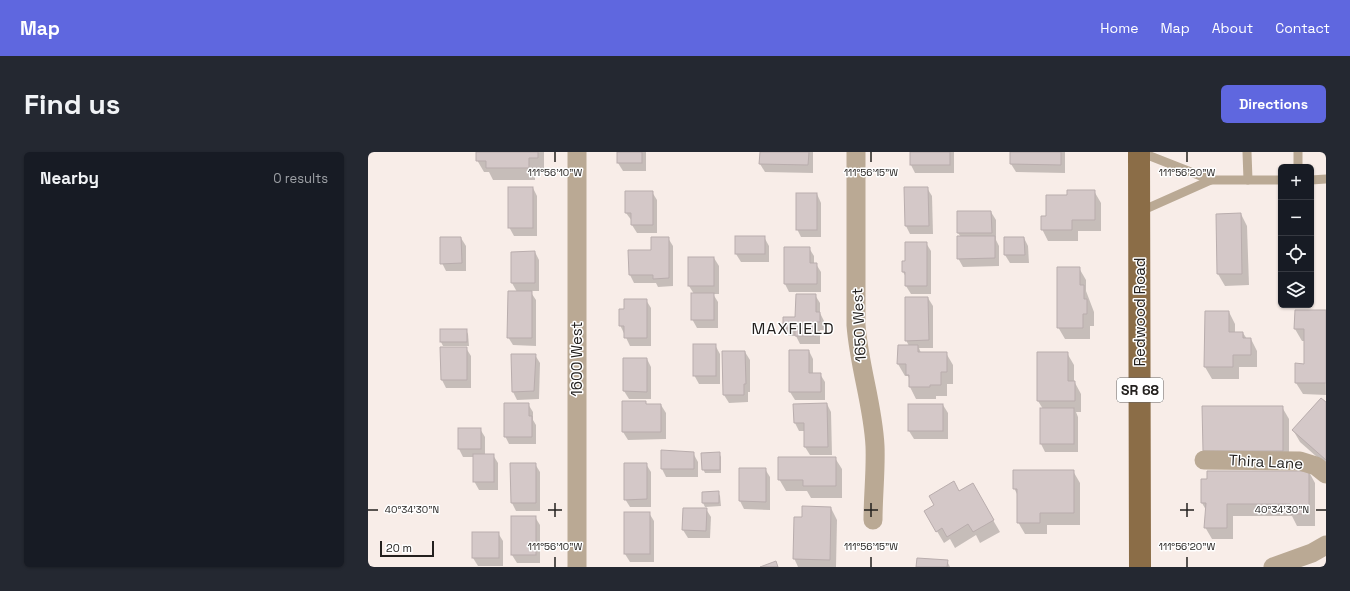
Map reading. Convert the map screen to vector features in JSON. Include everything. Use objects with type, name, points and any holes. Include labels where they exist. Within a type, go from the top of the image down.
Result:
[{"type":"main road","name":"Redwood Road","points":[[1140,152],[1140,567]]},
{"type":"street","name":"1600 West","points":[[577,152],[577,567]]},
{"type":"street","name":"1650 West","points":[[856,152],[856,325],[858,350],[868,399],[875,446],[873,520]]},
{"type":"street","name":"Thira Lane","points":[[1204,460],[1300,461],[1316,466],[1326,474]]},
{"type":"street","points":[[1286,565],[1326,545]]},
{"type":"lane","points":[[1140,152],[1211,180],[1278,180]]},
{"type":"lane","points":[[1247,152],[1248,180]]},
{"type":"lane","points":[[1298,152],[1298,164]]},
{"type":"lane","points":[[1314,180],[1326,179]]},
{"type":"lane","points":[[1139,212],[1211,180]]},
{"type":"building","points":[[476,152],[538,152],[538,158],[529,158],[529,168],[486,168],[486,161],[476,161]]},
{"type":"building","points":[[617,152],[642,152],[642,163],[617,163]]},
{"type":"building","points":[[760,152],[809,152],[808,165],[759,164]]},
{"type":"building","points":[[910,152],[950,152],[950,165],[910,165]]},
{"type":"building","points":[[1010,152],[1061,152],[1061,165],[1010,164]]},
{"type":"building","points":[[508,187],[533,187],[533,228],[508,228]]},
{"type":"building","points":[[904,187],[928,187],[929,226],[905,226]]},
{"type":"building","points":[[1067,190],[1095,190],[1095,220],[1072,220],[1072,230],[1041,230],[1041,216],[1046,216],[1046,195],[1067,195]]},
{"type":"building","points":[[625,191],[653,191],[653,225],[631,225],[631,213],[625,213]]},
{"type":"building","points":[[796,193],[817,193],[817,230],[796,230]]},
{"type":"building","points":[[957,211],[991,211],[992,233],[957,233]]},
{"type":"building","points":[[1241,213],[1242,274],[1217,274],[1216,214]]},
{"type":"building","points":[[735,236],[765,236],[765,254],[735,254]]},
{"type":"building","points":[[957,236],[995,236],[995,258],[957,259]]},
{"type":"building","points":[[440,237],[461,237],[462,263],[440,264]]},
{"type":"building","points":[[651,237],[669,237],[669,278],[653,279],[653,275],[629,275],[628,250],[651,250]]},
{"type":"building","points":[[1004,237],[1024,237],[1025,255],[1004,255]]},
{"type":"building","points":[[905,242],[927,242],[927,286],[905,286],[905,272],[902,272],[902,261],[905,261]]},
{"type":"building","points":[[784,247],[810,247],[810,263],[817,263],[817,284],[784,284]]},
{"type":"building","points":[[535,251],[535,283],[511,283],[511,252]]},
{"type":"building","points":[[688,257],[714,257],[714,286],[688,286]]},
{"type":"building","points":[[1057,267],[1080,267],[1080,285],[1084,285],[1084,299],[1087,299],[1087,314],[1083,314],[1083,328],[1057,328]]},
{"type":"building","points":[[508,291],[532,291],[532,338],[507,338]]},
{"type":"building","points":[[691,293],[714,293],[714,320],[691,320]]},
{"type":"building","points":[[796,294],[816,294],[816,312],[820,312],[820,322],[816,322],[816,336],[795,336],[795,328],[783,328],[783,317],[795,317]]},
{"type":"building","points":[[905,297],[928,297],[929,340],[905,341]]},
{"type":"building","points":[[624,299],[647,299],[647,338],[624,338],[624,326],[619,326],[619,309],[624,309]]},
{"type":"building","points":[[1295,310],[1326,310],[1326,383],[1295,383],[1295,363],[1304,364],[1304,329],[1294,329]]},
{"type":"building","points":[[1205,311],[1229,311],[1229,332],[1243,332],[1243,338],[1251,338],[1251,355],[1233,355],[1233,367],[1204,367]]},
{"type":"building","points":[[440,329],[467,329],[467,342],[440,342]]},
{"type":"building","points":[[693,344],[716,344],[716,376],[693,376]]},
{"type":"building","points":[[898,345],[918,345],[918,352],[947,352],[947,372],[941,372],[941,385],[930,385],[930,387],[909,387],[909,375],[906,375],[906,364],[897,364]]},
{"type":"building","points":[[440,347],[467,347],[467,380],[441,380]]},
{"type":"building","points":[[789,350],[809,350],[809,373],[821,373],[821,392],[789,392]]},
{"type":"building","points":[[722,351],[745,351],[746,384],[744,384],[744,395],[723,395]]},
{"type":"building","points":[[1037,352],[1068,352],[1068,381],[1075,381],[1075,401],[1037,401]]},
{"type":"building","points":[[511,354],[536,354],[534,391],[512,392]]},
{"type":"building","points":[[623,358],[647,358],[647,392],[623,391]]},
{"type":"building","points":[[1321,398],[1326,402],[1326,460],[1292,430]]},
{"type":"building","points":[[622,401],[646,401],[646,404],[661,404],[661,432],[622,432]]},
{"type":"building","points":[[504,403],[529,403],[529,416],[532,416],[532,437],[504,437]]},
{"type":"building","points":[[827,403],[828,447],[804,447],[804,423],[794,423],[793,404]]},
{"type":"building","points":[[908,404],[943,404],[943,431],[908,431]]},
{"type":"building","points":[[1202,406],[1283,406],[1283,451],[1203,451]]},
{"type":"building","points":[[1040,408],[1074,408],[1074,444],[1040,444]]},
{"type":"building","points":[[458,428],[481,428],[481,449],[458,449]]},
{"type":"building","points":[[661,450],[694,452],[694,469],[661,469]]},
{"type":"building","points":[[720,452],[720,470],[702,470],[701,453]]},
{"type":"building","points":[[473,454],[494,454],[494,482],[473,482]]},
{"type":"building","points":[[778,457],[836,457],[836,486],[803,486],[803,480],[778,480]]},
{"type":"building","points":[[510,463],[536,463],[536,503],[511,503]]},
{"type":"building","points":[[624,463],[647,463],[647,499],[624,500]]},
{"type":"building","points":[[739,468],[766,468],[766,502],[739,501]]},
{"type":"building","points":[[1013,470],[1074,470],[1074,513],[1040,513],[1040,523],[1017,523],[1017,489],[1013,489]]},
{"type":"building","points":[[1207,471],[1309,471],[1309,514],[1290,514],[1290,504],[1227,504],[1227,528],[1204,528],[1206,503],[1201,503],[1201,479],[1207,479]]},
{"type":"building","points":[[954,481],[959,491],[973,483],[994,520],[973,532],[968,524],[947,537],[942,528],[936,532],[924,511],[934,505],[929,496]]},
{"type":"building","points":[[719,491],[719,503],[702,503],[702,492]]},
{"type":"building","points":[[802,506],[831,507],[830,560],[793,559],[794,517],[802,517]]},
{"type":"building","points":[[683,508],[707,508],[706,531],[682,530]]},
{"type":"building","points":[[624,512],[650,512],[650,554],[624,554]]},
{"type":"building","points":[[511,516],[536,516],[536,555],[511,555]]},
{"type":"building","points":[[472,532],[499,532],[499,558],[472,558]]},
{"type":"building","points":[[917,558],[948,560],[947,567],[916,567]]},
{"type":"building","points":[[776,561],[778,567],[760,567]]},
{"type":"district","name":"MAXFIELD","points":[[793,328]]}]
